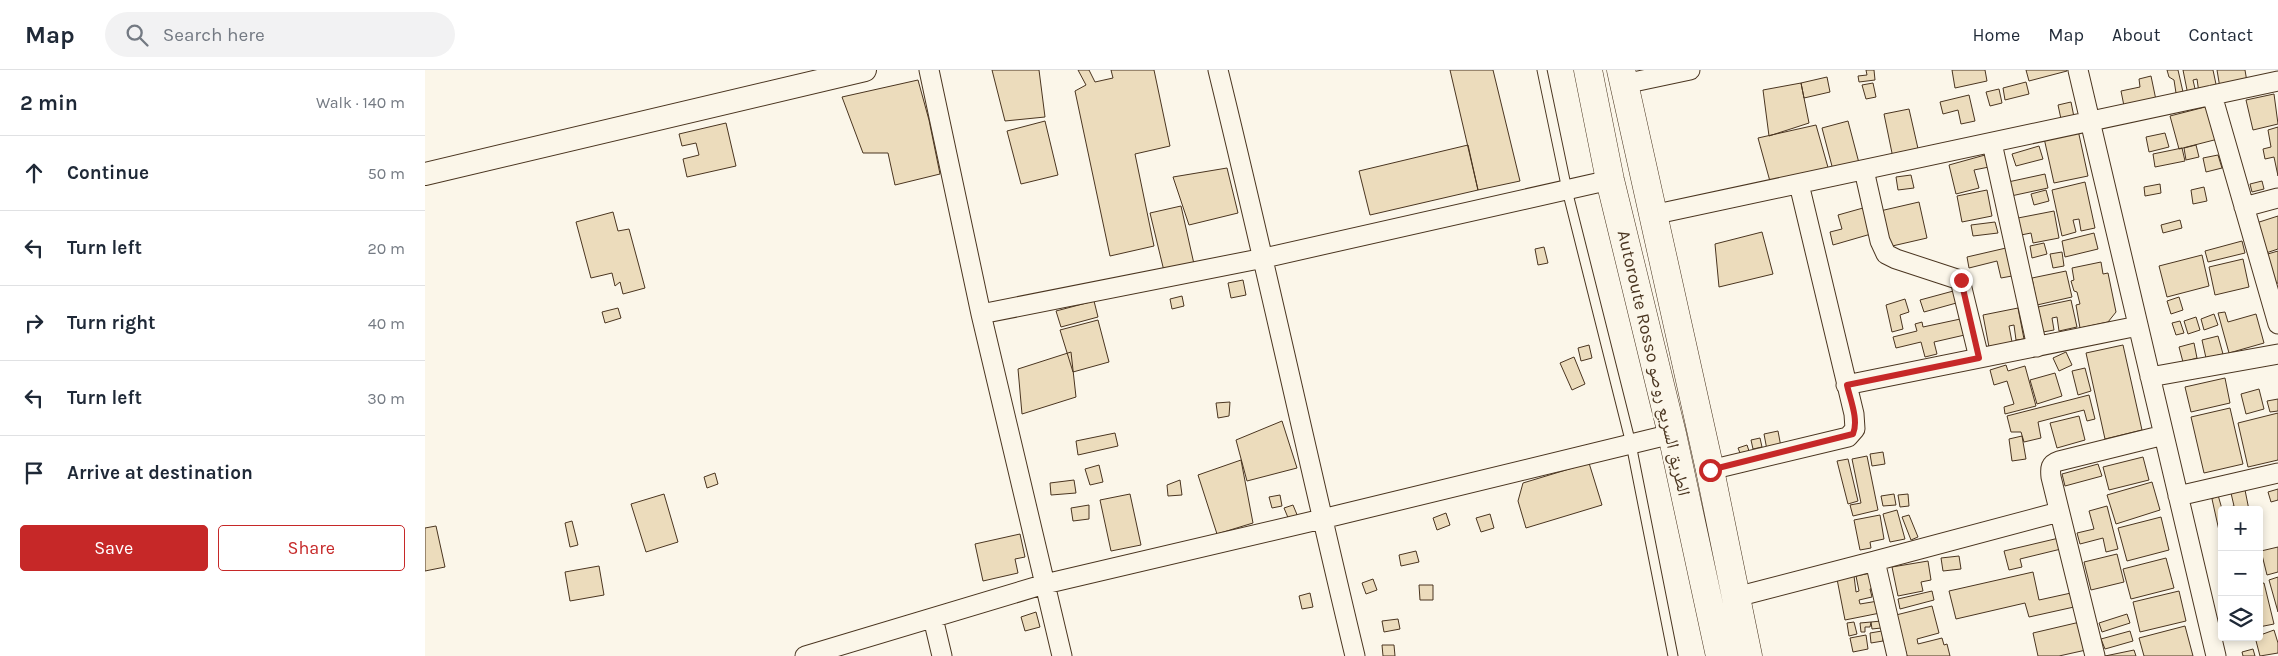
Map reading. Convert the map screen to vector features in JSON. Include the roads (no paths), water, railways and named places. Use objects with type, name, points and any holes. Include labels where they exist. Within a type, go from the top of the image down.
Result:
[{"type":"highway","name":"Autoroute Rosso الطريق السريع روصو","points":[[1588,70],[1610,180],[1672,434],[1720,656]]},
{"type":"highway","name":"Autoroute Rosso الطريق السريع روصو","points":[[1623,77],[1749,656]]},
{"type":"street","points":[[425,174],[865,70]]},
{"type":"street","points":[[929,70],[981,314],[1063,656]]},
{"type":"street","points":[[1217,70],[1264,258],[1322,520],[1355,656]]},
{"type":"street","points":[[1623,77],[1690,70]]},
{"type":"street","points":[[2078,70],[2215,656]]},
{"type":"street","points":[[1652,215],[2212,95],[2277,85]]},
{"type":"street","points":[[2212,95],[2244,207],[2273,292],[2278,324]]},
{"type":"street","points":[[1992,143],[2037,347]]},
{"type":"street","points":[[1864,170],[1880,241],[1886,254],[1961,280],[1979,358]]},
{"type":"street","points":[[981,314],[1264,258],[1610,180]]},
{"type":"street","points":[[1710,470],[1853,434],[1855,429],[1854,414],[1799,184]]},
{"type":"street","points":[[2244,207],[2278,198]]},
{"type":"street","points":[[1847,385],[2137,326]]},
{"type":"street","points":[[2150,378],[2278,354]]},
{"type":"street","points":[[805,656],[1045,584],[1322,520],[1672,434]]},
{"type":"street","points":[[2095,656],[2059,512],[2050,467],[2053,463],[2164,436]]},
{"type":"street","points":[[2178,496],[2278,473]]},
{"type":"street","points":[[1736,597],[2059,512]]},
{"type":"street","points":[[1875,561],[1897,656]]},
{"type":"street","points":[[933,618],[942,656]]},
{"type":"lane","points":[[1542,70],[1567,190],[1631,444],[1673,656]]}]
